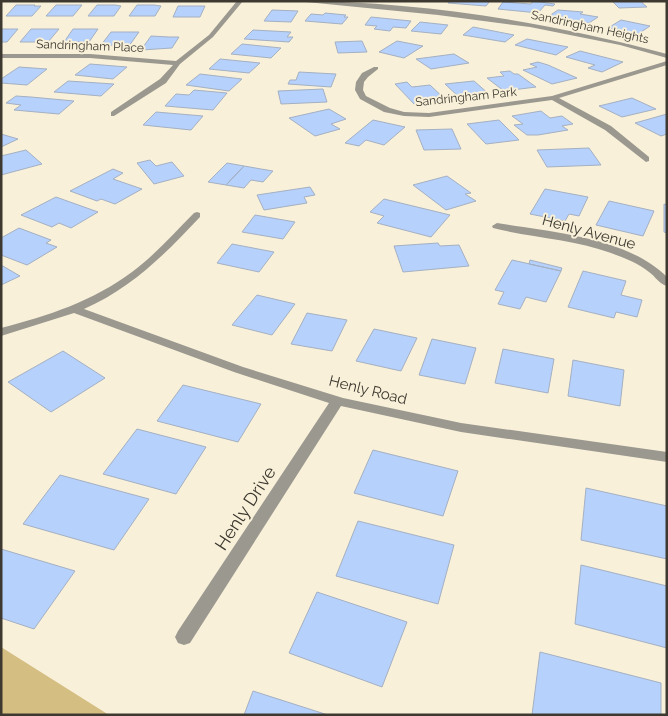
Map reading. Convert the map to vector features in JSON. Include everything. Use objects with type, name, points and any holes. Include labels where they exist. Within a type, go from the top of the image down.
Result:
[{"type":"street","points":[[114,114],[163,81],[178,63],[211,36],[240,1]]},
{"type":"street","name":"Sandringham Heights","points":[[299,1],[361,3],[509,21],[600,38],[667,56]]},
{"type":"street","name":"Sandringham Place","points":[[1,56],[84,55],[178,63]]},
{"type":"street","name":"Sandringham Park","points":[[376,68],[362,78],[359,86],[361,94],[379,107],[404,114],[429,114],[553,98],[667,63]]},
{"type":"street","points":[[553,98],[608,128],[646,159]]},
{"type":"street","points":[[1,332],[74,309],[127,280],[152,260],[197,215]]},
{"type":"street","name":"Henly Avenue","points":[[497,226],[579,242],[620,253],[646,264],[655,270],[667,283]]},
{"type":"street","name":"Henly Road","points":[[74,309],[237,370],[338,400],[417,420],[540,441],[667,457]]},
{"type":"street","name":"Henly Drive","points":[[184,637],[338,400]]},
{"type":"shaded area","points":[[1,647],[109,715],[1,715]]},
{"type":"building","points":[[449,1],[490,1],[486,6],[448,3]]},
{"type":"building","points":[[533,1],[555,4],[553,6],[545,5],[538,13],[498,9],[503,2],[531,4]]},
{"type":"building","points":[[612,1],[640,1],[647,7],[619,8]]},
{"type":"building","points":[[16,5],[41,6],[32,16],[6,16]]},
{"type":"building","points":[[56,5],[82,5],[73,16],[46,16]]},
{"type":"building","points":[[97,5],[121,6],[114,16],[88,16]]},
{"type":"building","points":[[137,5],[161,6],[155,16],[129,16]]},
{"type":"building","points":[[178,6],[205,6],[200,17],[173,17]]},
{"type":"building","points":[[272,10],[298,11],[291,22],[264,21]]},
{"type":"building","points":[[558,10],[583,12],[580,14],[598,17],[589,23],[577,23],[549,16]]},
{"type":"building","points":[[325,13],[346,15],[344,17],[348,17],[342,24],[305,21],[311,14],[323,15]]},
{"type":"building","points":[[371,17],[411,21],[406,28],[393,27],[390,31],[374,29],[377,26],[365,25]]},
{"type":"building","points":[[621,20],[650,26],[638,34],[608,28]]},
{"type":"building","points":[[420,22],[448,25],[441,34],[411,31]]},
{"type":"building","points":[[473,27],[514,35],[505,42],[463,35]]},
{"type":"building","points":[[1,29],[18,29],[7,42],[1,42]]},
{"type":"building","points":[[31,29],[59,29],[48,42],[20,42]]},
{"type":"building","points":[[73,29],[98,29],[89,42],[64,42]]},
{"type":"building","points":[[253,30],[291,32],[287,37],[293,37],[289,42],[244,39]]},
{"type":"building","points":[[111,32],[139,32],[129,46],[101,45]]},
{"type":"building","points":[[151,36],[179,37],[172,48],[141,50]]},
{"type":"building","points":[[527,39],[568,47],[556,55],[515,45]]},
{"type":"building","points":[[362,41],[367,52],[338,53],[335,42]]},
{"type":"building","points":[[397,41],[423,46],[404,58],[379,52]]},
{"type":"building","points":[[242,44],[281,48],[271,58],[231,54]]},
{"type":"building","points":[[580,51],[623,62],[602,72],[588,68],[595,65],[566,57]]},
{"type":"building","points":[[454,54],[469,63],[431,69],[416,59]]},
{"type":"building","points":[[220,59],[260,63],[249,73],[209,69]]},
{"type":"building","points":[[538,62],[577,78],[552,84],[523,70],[537,67],[530,64]]},
{"type":"building","points":[[90,64],[127,67],[113,79],[75,75]]},
{"type":"building","points":[[19,67],[47,69],[27,85],[1,83],[1,79]]},
{"type":"building","points":[[510,71],[518,74],[536,87],[504,91],[487,78],[504,76],[500,72]]},
{"type":"building","points":[[299,72],[336,74],[331,87],[288,84],[290,80],[296,80]]},
{"type":"building","points":[[200,74],[242,79],[229,91],[186,85]]},
{"type":"building","points":[[68,81],[114,84],[101,96],[54,92]]},
{"type":"building","points":[[474,81],[490,95],[460,98],[445,84]]},
{"type":"building","points":[[407,82],[412,87],[430,85],[447,101],[415,105],[395,84]]},
{"type":"building","points":[[323,89],[327,102],[281,104],[278,91]]},
{"type":"building","points":[[194,90],[227,93],[213,110],[165,106],[176,94],[189,95]]},
{"type":"building","points":[[16,96],[74,101],[59,114],[14,110],[21,105],[6,103]]},
{"type":"building","points":[[632,98],[656,109],[622,117],[599,106]]},
{"type":"building","points":[[329,109],[346,119],[331,124],[340,129],[315,136],[289,118]]},
{"type":"building","points":[[541,111],[550,118],[562,116],[573,124],[562,126],[568,130],[538,135],[527,135],[514,125],[523,124],[512,116]]},
{"type":"building","points":[[156,112],[203,116],[191,130],[143,125]]},
{"type":"building","points":[[667,114],[667,134],[661,136],[635,123]]},
{"type":"building","points":[[373,120],[405,127],[384,145],[366,140],[359,146],[345,143]]},
{"type":"building","points":[[499,120],[519,140],[486,144],[467,124]]},
{"type":"building","points":[[452,129],[461,149],[424,150],[416,130]]},
{"type":"building","points":[[1,134],[18,139],[1,147]]},
{"type":"building","points":[[589,148],[601,165],[547,167],[537,150]]},
{"type":"building","points":[[26,150],[42,164],[1,175],[1,156]]},
{"type":"building","points":[[150,160],[156,166],[172,162],[184,176],[154,184],[137,163]]},
{"type":"building","points":[[227,163],[244,166],[226,185],[208,182]]},
{"type":"building","points":[[244,166],[273,171],[263,182],[251,180],[244,188],[226,185]]},
{"type":"building","points":[[113,169],[123,173],[113,179],[142,189],[115,204],[101,199],[97,201],[70,191]]},
{"type":"building","points":[[447,176],[471,193],[465,194],[476,201],[446,210],[413,185]]},
{"type":"building","points":[[310,187],[315,195],[304,197],[307,203],[264,210],[257,195]]},
{"type":"building","points":[[545,189],[588,197],[579,216],[569,214],[565,221],[530,214]]},
{"type":"building","points":[[56,197],[98,212],[71,228],[59,223],[52,227],[21,215]]},
{"type":"building","points":[[384,199],[450,215],[431,237],[377,223],[384,216],[370,212]]},
{"type":"building","points":[[609,201],[654,211],[643,236],[596,225]]},
{"type":"building","points":[[664,204],[667,205],[667,233],[664,232]]},
{"type":"building","points":[[255,215],[295,222],[283,239],[242,232]]},
{"type":"building","points":[[19,228],[51,240],[46,243],[57,247],[27,265],[1,255],[1,238]]},
{"type":"building","points":[[438,243],[440,246],[459,245],[469,266],[403,272],[394,246]]},
{"type":"building","points":[[232,244],[274,252],[259,272],[217,263]]},
{"type":"building","points":[[512,260],[561,271],[546,302],[526,297],[520,309],[498,304],[504,292],[495,290]]},
{"type":"building","points":[[530,260],[562,268],[561,271],[529,264]]},
{"type":"building","points":[[1,265],[20,276],[1,285]]},
{"type":"building","points":[[583,271],[626,281],[621,295],[642,300],[637,317],[616,312],[614,318],[568,307]]},
{"type":"building","points":[[257,295],[295,304],[272,335],[232,325]]},
{"type":"building","points":[[307,313],[347,320],[332,351],[291,344]]},
{"type":"building","points":[[374,329],[417,338],[401,371],[356,361]]},
{"type":"building","points":[[432,339],[476,348],[465,384],[419,375]]},
{"type":"building","points":[[503,349],[554,359],[548,393],[495,383]]},
{"type":"building","points":[[63,351],[105,378],[51,412],[8,382]]},
{"type":"building","points":[[573,360],[624,370],[620,406],[568,396]]},
{"type":"building","points":[[183,385],[261,404],[238,442],[157,421]]},
{"type":"building","points":[[137,429],[206,447],[176,494],[103,474]]},
{"type":"building","points":[[373,450],[458,471],[443,516],[354,493]]},
{"type":"building","points":[[60,475],[149,499],[114,550],[23,524]]},
{"type":"building","points":[[586,488],[667,506],[667,559],[581,540]]},
{"type":"building","points":[[358,521],[454,545],[438,604],[336,576]]},
{"type":"building","points":[[1,549],[75,571],[34,629],[1,618]]},
{"type":"building","points":[[581,565],[667,586],[667,648],[575,624]]},
{"type":"building","points":[[317,592],[407,622],[382,687],[289,653]]},
{"type":"building","points":[[540,652],[661,683],[661,715],[532,715]]},
{"type":"building","points":[[253,691],[328,715],[244,715]]}]
